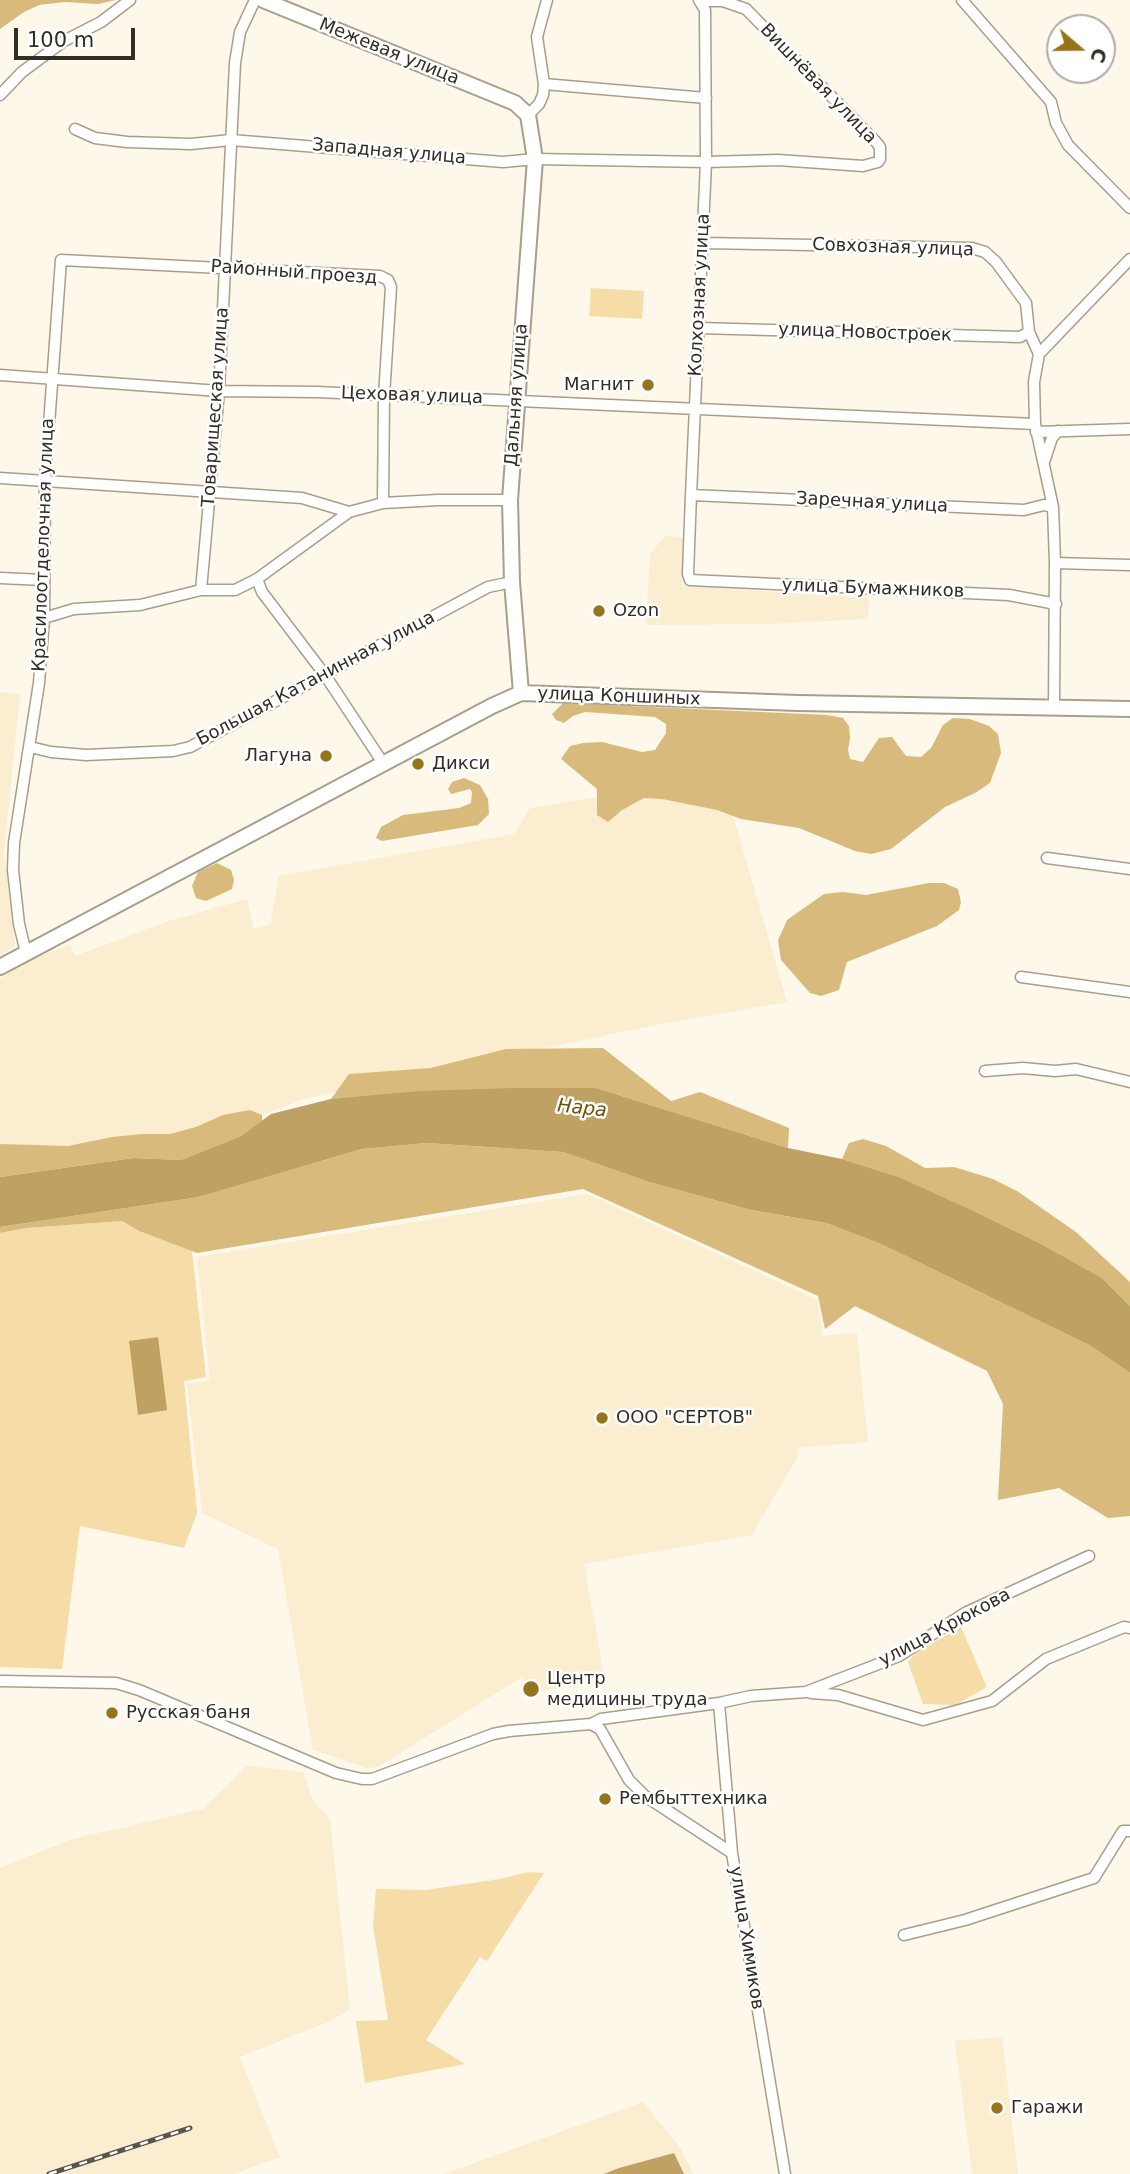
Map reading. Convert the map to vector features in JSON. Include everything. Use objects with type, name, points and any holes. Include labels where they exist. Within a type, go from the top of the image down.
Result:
[{"type":"main road","name":"Межевая улица","points":[[263,0],[515,103],[528,115]]},
{"type":"main road","name":"Дальняя улица","points":[[521,693],[512,582],[510,500],[535,159],[528,115]]},
{"type":"main road","name":"улица Коншиных","points":[[0,967],[383,763],[521,693],[798,703],[1130,709]]},
{"type":"street","points":[[0,94],[22,72],[64,41],[101,22],[130,0]]},
{"type":"street","name":"Товарищеская улица","points":[[201,590],[219,391],[236,48],[240,32],[255,0]]},
{"type":"street","points":[[528,115],[539,104],[544,84],[537,37],[547,0]]},
{"type":"street","points":[[962,0],[1051,102],[1056,123],[1068,145],[1130,208]]},
{"type":"street","name":"Вишнёвая улица","points":[[702,4],[723,1],[746,9],[880,148],[880,159],[874,165],[863,166],[778,160],[706,162]]},
{"type":"street","name":"Колхозная улица","points":[[690,580],[688,574],[694,410],[706,162],[702,4]]},
{"type":"street","points":[[544,84],[706,98]]},
{"type":"street","name":"Западная улица","points":[[75,129],[96,138],[127,142],[191,144],[231,140],[503,162],[535,159],[706,162]]},
{"type":"street","name":"Совхозная улица","points":[[704,243],[972,248],[985,252],[996,261],[1027,303],[1029,332],[1039,354]]},
{"type":"street","points":[[1054,707],[1056,604],[1053,508],[1036,428],[1034,382],[1039,354],[1130,259]]},
{"type":"street","name":"Районный проезд","points":[[61,260],[380,276],[388,280],[391,287],[384,396],[383,503]]},
{"type":"street","name":"Красилоотделочная улица","points":[[26,953],[19,924],[13,870],[14,844],[30,747],[44,618],[45,481],[61,260]]},
{"type":"street","name":"улица Новостроек","points":[[699,328],[1020,337],[1029,332]]},
{"type":"street","name":"Цеховая улица","points":[[0,375],[219,391],[270,390],[517,400],[1058,431],[1130,429]]},
{"type":"street","points":[[1043,463],[1052,438],[1058,431]]},
{"type":"street","points":[[0,478],[302,498],[349,512]]},
{"type":"street","name":"Заречная улица","points":[[691,495],[1024,510],[1044,505],[1053,508]]},
{"type":"street","points":[[44,618],[74,610],[139,606],[201,590],[235,590],[257,579],[349,512],[383,503],[510,500]]},
{"type":"street","points":[[1055,563],[1130,565]]},
{"type":"street","points":[[0,578],[44,580]]},
{"type":"street","points":[[257,579],[262,592],[325,675],[383,763]]},
{"type":"street","name":"улица Бумажников","points":[[690,580],[1009,595],[1056,604]]},
{"type":"street","name":"Большая Катанинная улица","points":[[30,747],[86,755],[173,751],[190,747],[488,587],[512,582]]},
{"type":"street","points":[[1047,858],[1130,869]]},
{"type":"street","points":[[1021,977],[1130,992]]},
{"type":"street","points":[[985,1071],[1023,1068],[1055,1071],[1076,1069],[1130,1082]]},
{"type":"street","name":"улица Крюкова","points":[[0,1681],[116,1683],[139,1690],[336,1773],[362,1779],[382,1776],[494,1734],[591,1724],[601,1719],[751,1696],[806,1692],[899,1656],[965,1613],[1090,1556]]},
{"type":"street","points":[[806,1692],[838,1695],[923,1720],[992,1701],[1046,1659],[1124,1627],[1130,1628]]},
{"type":"street","points":[[719,1703],[732,1853]]},
{"type":"street","name":"улица Химиков","points":[[591,1724],[600,1729],[629,1780],[645,1796],[732,1853],[785,2174]]},
{"type":"street","points":[[904,1935],[965,1920],[1094,1878],[1123,1831],[1130,1831]]},
{"type":"shaded area","points":[[0,0],[116,0],[98,4],[65,2],[39,5],[0,29]]},
{"type":"shaded area","points":[[591,288],[644,291],[642,319],[589,316]]},
{"type":"shaded area","points":[[665,536],[685,538],[682,586],[869,598],[868,619],[763,624],[646,625],[650,554]]},
{"type":"shaded area","points":[[0,692],[20,695],[4,852],[15,946],[0,955]]},
{"type":"shaded area","points":[[563,703],[827,715],[843,718],[849,726],[850,759],[863,762],[879,738],[892,737],[906,756],[921,757],[931,748],[943,725],[953,718],[970,719],[989,726],[998,734],[1001,753],[990,783],[945,807],[891,849],[871,854],[855,851],[799,828],[741,819],[717,810],[662,799],[644,798],[622,810],[608,822],[597,815],[597,789],[561,759],[570,746],[583,743],[602,742],[642,752],[655,750],[666,733],[666,724],[655,717],[585,712],[564,723],[556,720],[552,714]]},
{"type":"shaded area","points":[[722,777],[787,1002],[655,1025],[303,1099],[180,1147],[0,1168],[0,978],[38,957],[70,944],[75,956],[172,920],[247,899],[254,929],[270,925],[279,876],[514,834],[530,808]]},
{"type":"shaded area","points":[[464,778],[480,785],[488,799],[489,814],[478,825],[382,841],[376,838],[381,827],[403,815],[459,808],[471,803],[470,789],[451,794],[448,789],[452,782]]},
{"type":"shaded area","points":[[217,863],[231,870],[234,880],[232,889],[206,901],[196,898],[192,886],[198,872]]},
{"type":"shaded area","points":[[929,883],[944,883],[958,889],[961,902],[959,910],[937,926],[847,962],[839,990],[821,996],[810,993],[781,960],[778,940],[787,920],[824,894],[843,892],[866,895]]},
{"type":"shaded area","points":[[603,1048],[671,1101],[700,1092],[789,1128],[788,1148],[596,1088],[331,1099],[349,1074],[431,1068],[506,1049]]},
{"type":"shaded area","points":[[250,1110],[262,1115],[262,1121],[241,1136],[181,1160],[134,1158],[0,1177],[0,1144],[68,1146],[112,1137],[170,1134],[196,1127],[223,1115]]},
{"type":"shaded area","points":[[863,1139],[886,1146],[925,1168],[954,1167],[993,1179],[1017,1191],[1076,1232],[1130,1282],[1130,1306],[1102,1278],[1045,1246],[899,1177],[842,1159],[849,1143]]},
{"type":"shaded area","points":[[427,1143],[563,1152],[649,1182],[751,1210],[826,1223],[881,1244],[1091,1346],[1130,1373],[1130,1516],[1108,1518],[1059,1488],[998,1500],[1003,1404],[987,1371],[855,1306],[825,1329],[818,1296],[583,1189],[197,1253],[139,1231],[122,1221],[27,1228],[0,1233],[0,1227],[199,1197],[362,1149]]},
{"type":"shaded area","points":[[587,1194],[818,1300],[822,1336],[857,1333],[868,1442],[797,1448],[798,1456],[752,1535],[584,1564],[605,1681],[526,1693],[522,1677],[378,1767],[367,1768],[313,1750],[278,1549],[202,1513],[187,1384],[210,1380],[197,1257]]},
{"type":"shaded area","points":[[122,1221],[139,1231],[192,1251],[206,1377],[184,1381],[197,1513],[184,1548],[80,1526],[62,1669],[0,1667],[0,1233],[27,1228]]},
{"type":"shaded area","points":[[961,1627],[987,1687],[955,1705],[923,1704],[908,1662],[915,1653]]},
{"type":"shaded area","points":[[247,1766],[303,1772],[313,1801],[330,1819],[350,2009],[331,2021],[240,2057],[280,2157],[234,2174],[0,2174],[0,1868],[69,1840],[203,1809]]},
{"type":"shaded area","points":[[528,1872],[544,1873],[487,1961],[480,1957],[426,2040],[465,2064],[365,2083],[356,2021],[388,2020],[373,1926],[376,1889],[426,1890]]},
{"type":"shaded area","points":[[1002,2037],[1018,2174],[972,2174],[955,2041]]},
{"type":"shaded area","points":[[643,2102],[681,2149],[693,2174],[444,2174]]},
{"type":"water","name":"Нара","points":[[596,1088],[788,1148],[842,1159],[899,1177],[971,1210],[1045,1246],[1102,1278],[1130,1306],[1130,1373],[1091,1346],[881,1244],[826,1223],[751,1210],[649,1182],[563,1152],[427,1143],[362,1149],[199,1197],[0,1227],[0,1177],[134,1158],[181,1160],[241,1136],[271,1114],[331,1099],[420,1091]]},
{"type":"water","points":[[158,1337],[167,1410],[138,1415],[129,1341]]},
{"type":"water","points":[[674,2153],[684,2174],[604,2174],[619,2168]]},
{"type":"railway","points":[[49,2174],[190,2128]]},
{"type":"place","name":"Магнит","points":[[648,385]]},
{"type":"place","name":"Ozon","points":[[599,611]]},
{"type":"place","name":"Лагуна","points":[[326,756]]},
{"type":"place","name":"Дикси","points":[[418,764]]},
{"type":"place","name":"ООО \"СЕРТОВ\"","points":[[602,1418]]},
{"type":"place","name":"Центр медицины труда","points":[[531,1689]]},
{"type":"place","name":"Русская баня","points":[[112,1713]]},
{"type":"place","name":"Рембыттехника","points":[[605,1799]]},
{"type":"place","name":"Гаражи","points":[[997,2108]]}]
